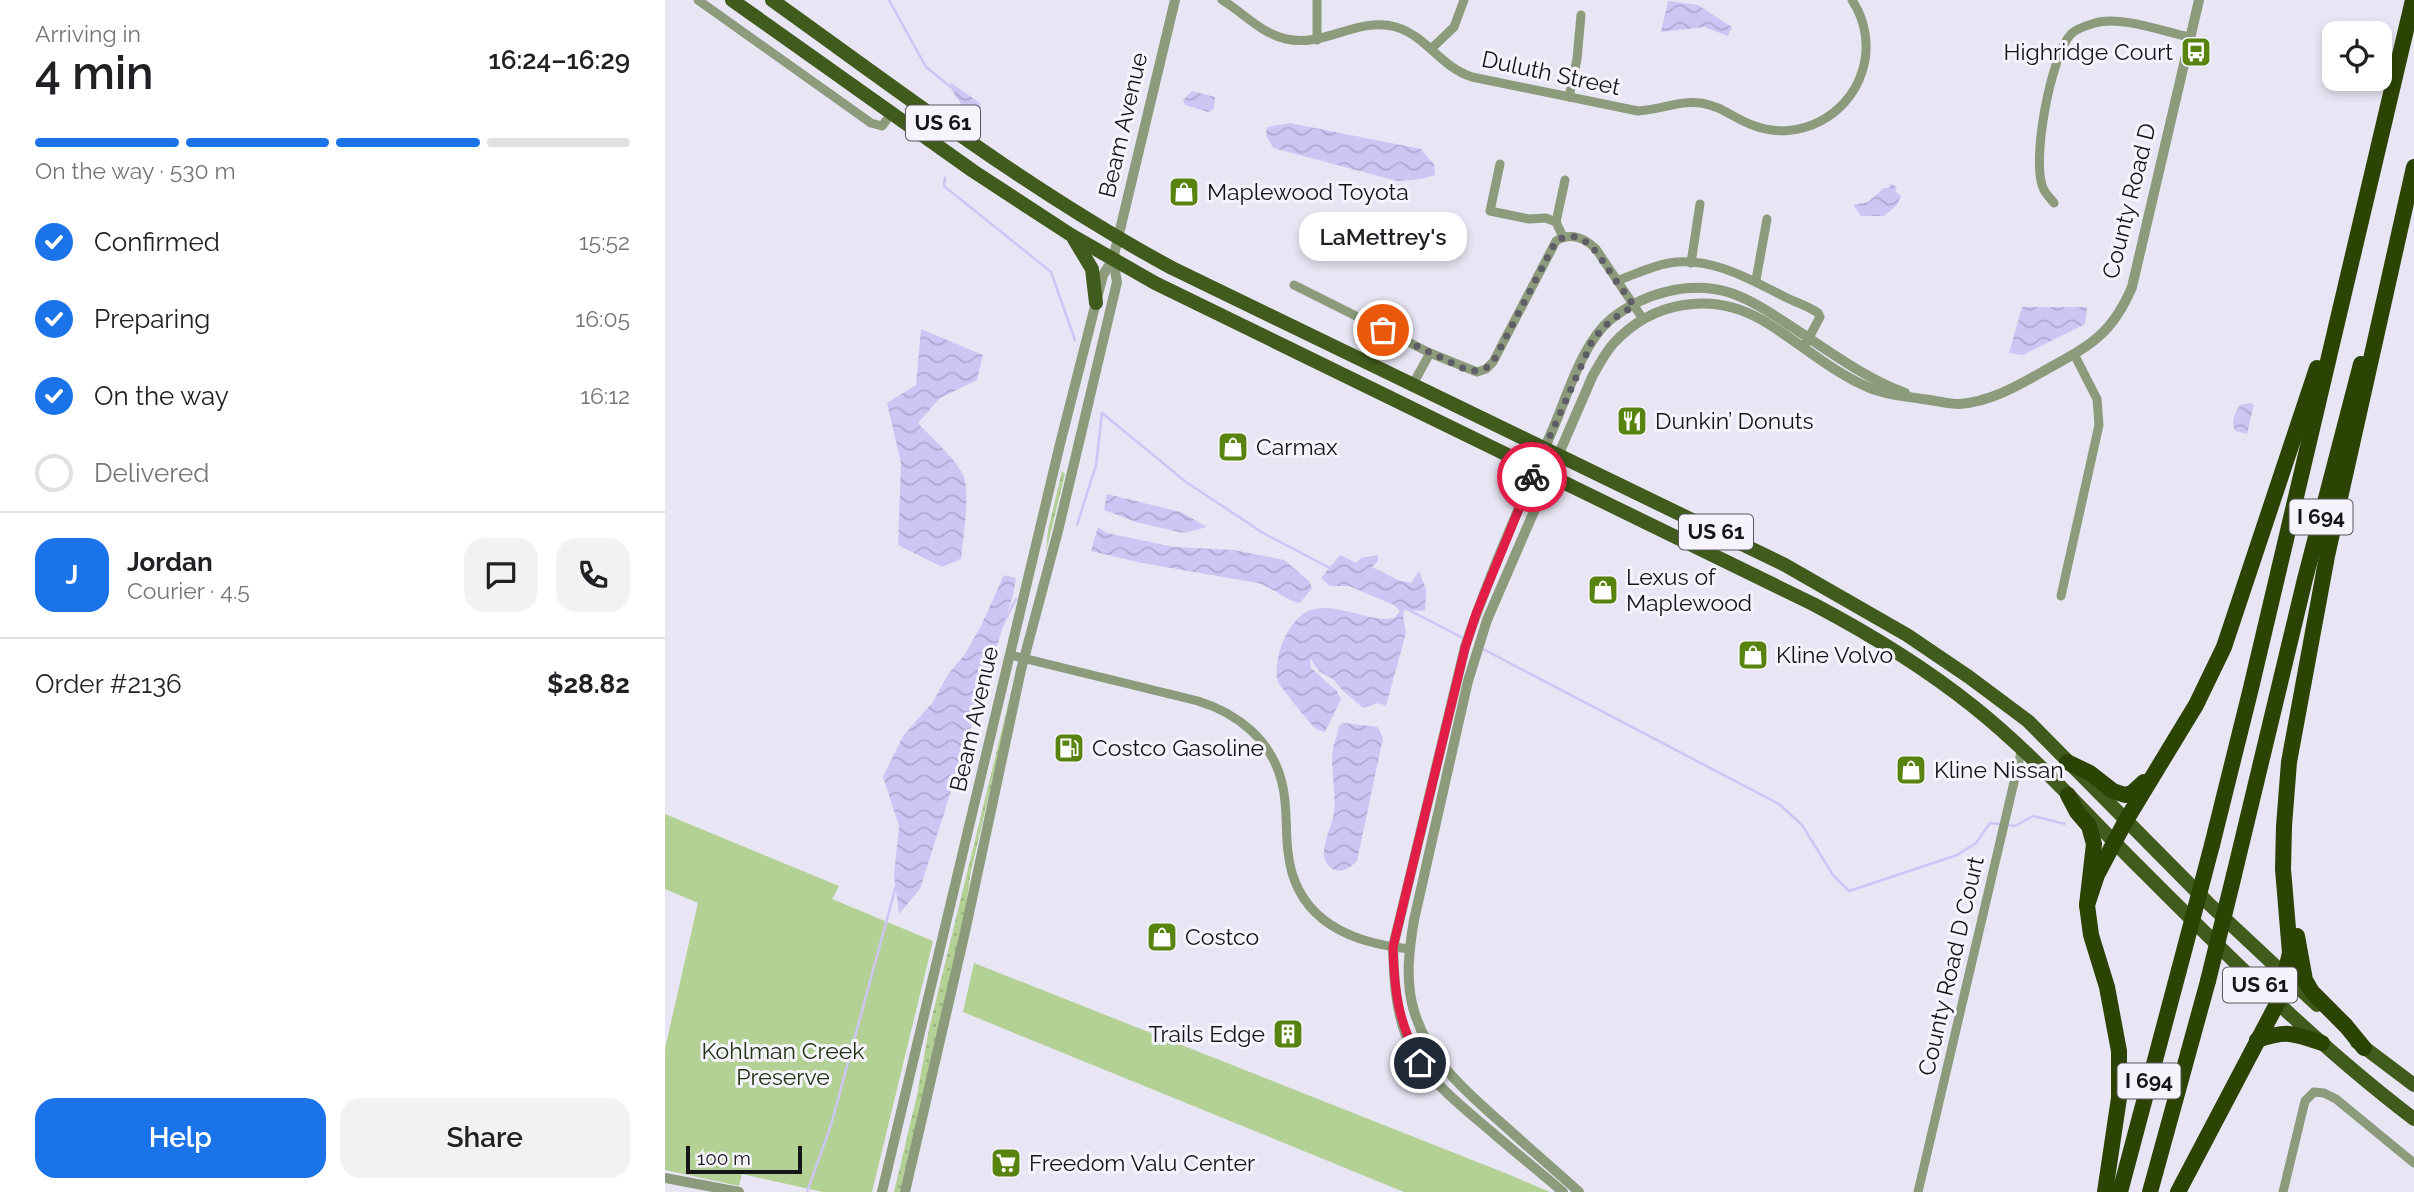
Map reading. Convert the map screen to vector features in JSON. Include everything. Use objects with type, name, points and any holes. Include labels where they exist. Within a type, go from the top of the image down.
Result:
[{"type":"highway","name":"I 694","points":[[2120,1192],[2251,688],[2413,0]]},
{"type":"highway","name":"I 694","points":[[2150,1192],[2208,981],[2305,579],[2414,161]]},
{"type":"highway","points":[[2178,1192],[2278,1002],[2290,953],[2283,869],[2289,762],[2327,556],[2414,167]]},
{"type":"highway","points":[[2087,905],[2097,875],[2125,822],[2196,705],[2224,647],[2318,366],[2336,323]]},
{"type":"highway","points":[[2067,762],[2090,773],[2113,791],[2125,794],[2133,793],[2140,786],[2169,750]]},
{"type":"highway","points":[[2068,795],[2089,826],[2094,844],[2087,905],[2091,935],[2107,987],[2119,1051],[2119,1097],[2105,1192]]},
{"type":"highway","points":[[2284,826],[2293,916],[2305,980],[2312,992],[2364,1048]]},
{"type":"highway","points":[[2257,1040],[2280,1032],[2296,1034],[2322,1043]]},
{"type":"main road","name":"US 61","points":[[732,0],[1071,236],[1167,289],[1814,604],[1936,678],[2022,748],[2204,932],[2322,1043],[2414,1119]]},
{"type":"main road","name":"US 61","points":[[772,0],[966,139],[1118,239],[1184,274],[1785,565],[1880,618],[1959,670],[2017,712],[2125,822],[2284,976],[2364,1048],[2414,1085]]},
{"type":"main road","points":[[1071,236],[1091,269],[1096,303]]},
{"type":"street","points":[[698,0],[875,126],[882,127],[892,113]]},
{"type":"street","name":"Beam Avenue","points":[[882,1192],[1096,303],[1103,275],[1113,259],[1175,0]]},
{"type":"street","name":"Duluth Street","points":[[1222,0],[1273,35],[1300,41],[1317,40],[1363,25],[1386,25],[1407,32],[1431,49],[1441,61],[1460,73],[1638,111],[1702,103],[1758,128],[1771,130],[1794,130],[1816,124],[1837,110],[1853,92],[1864,66],[1866,37],[1861,16],[1853,0]]},
{"type":"street","points":[[1317,0],[1317,40]]},
{"type":"street","points":[[1431,49],[1454,27],[1464,0]]},
{"type":"street","name":"County Road D","points":[[1806,343],[1851,379],[1871,388],[1895,396],[1957,404],[1991,398],[2091,344],[2109,328],[2122,310],[2132,287],[2199,0]]},
{"type":"street","points":[[1569,97],[1577,59],[1581,15]]},
{"type":"street","points":[[2054,203],[2043,189],[2039,167],[2041,132],[2060,52],[2072,33],[2098,22],[2118,21],[2190,37]]},
{"type":"street","points":[[1500,164],[1490,211],[1529,219],[1546,218],[1556,222]]},
{"type":"street","points":[[1563,237],[1556,222],[1565,180]]},
{"type":"street","points":[[1691,263],[1700,204]]},
{"type":"street","points":[[1756,280],[1767,219]]},
{"type":"street","points":[[1294,285],[1430,353],[1476,372],[1486,369],[1493,362],[1556,241],[1563,237],[1578,237],[1596,249],[1643,319]]},
{"type":"street","name":"Beam Avenue","points":[[905,1192],[1024,658],[1058,531],[1117,282],[1113,259]]},
{"type":"street","points":[[1617,281],[1669,263],[1691,263],[1726,269],[1756,280],[1785,298],[1818,313],[1819,317],[1806,343]]},
{"type":"street","points":[[1563,1192],[1447,1094],[1420,1063],[1399,1014],[1393,947],[1465,648],[1476,614],[1535,470],[1593,339],[1611,320],[1649,297],[1668,290],[1718,290],[1747,299],[1806,343]]},
{"type":"street","points":[[1579,1192],[1458,1084],[1435,1057],[1413,1010],[1409,983],[1410,949],[1476,653],[1493,605],[1593,375],[1611,346],[1633,324],[1656,311],[1682,304],[1704,303],[1730,306],[1806,343]]},
{"type":"street","points":[[1413,384],[1430,353]]},
{"type":"street","points":[[2061,596],[2099,425],[2097,399],[2074,354]]},
{"type":"street","points":[[1010,655],[1215,706],[1247,726],[1261,739],[1282,779],[1291,872],[1299,891],[1313,912],[1346,934],[1410,949]]},
{"type":"street","name":"County Road D Court","points":[[1918,1192],[2022,748]]},
{"type":"street","points":[[2283,1192],[2305,1101],[2314,1092],[2336,1099],[2414,1163]]},
{"type":"street","points":[[875,1192],[890,1133],[902,1110]]},
{"type":"street","points":[[665,1178],[739,1192]]},
{"type":"green space","points":[[1062,471],[1065,474],[1046,552],[1048,530]]},
{"type":"green space","points":[[1013,684],[971,871],[964,919],[900,1192],[894,1192],[917,1095],[929,1029]]},
{"type":"green space","name":"Kohlman Creek Preserve","points":[[665,814],[839,886],[832,899],[933,941],[872,1192],[823,1192],[742,1174],[739,1186],[665,1170],[665,1049],[698,903],[665,889]]},
{"type":"green space","points":[[974,963],[1550,1192],[1404,1192],[963,1012]]},
{"type":"water","points":[[1668,1],[1698,5],[1732,27],[1728,36],[1704,27],[1661,32]]},
{"type":"water","points":[[950,82],[980,103],[981,108],[973,126],[966,121],[963,108],[953,93]]},
{"type":"water","points":[[1192,91],[1215,97],[1214,109],[1208,112],[1185,105],[1183,100]]},
{"type":"water","points":[[1290,123],[1421,149],[1434,164],[1435,175],[1397,181],[1273,148],[1266,135],[1267,127]]},
{"type":"water","points":[[1891,184],[1897,187],[1895,191],[1901,196],[1897,205],[1884,216],[1861,216],[1853,205],[1868,202]]},
{"type":"water","points":[[2022,307],[2087,307],[2085,324],[2023,355],[2009,353]]},
{"type":"water","points":[[921,329],[983,355],[977,380],[940,398],[918,423],[956,464],[966,485],[961,559],[942,567],[898,545],[901,463],[887,403],[916,385]]},
{"type":"water","points":[[2240,405],[2254,405],[2247,434],[2235,431],[2233,421],[2236,411]]},
{"type":"water","points":[[1107,494],[1181,512],[1207,527],[1183,533],[1136,522],[1104,510]]},
{"type":"water","points":[[1098,527],[1107,533],[1174,547],[1234,550],[1284,560],[1309,581],[1312,588],[1300,603],[1258,583],[1142,563],[1091,551]]},
{"type":"water","points":[[1340,555],[1356,563],[1361,558],[1378,555],[1378,561],[1372,567],[1398,580],[1411,583],[1419,571],[1426,589],[1425,611],[1404,610],[1406,633],[1386,706],[1377,703],[1363,708],[1334,680],[1319,671],[1310,658],[1311,668],[1337,691],[1341,699],[1325,732],[1312,725],[1278,682],[1279,653],[1288,632],[1300,616],[1319,608],[1383,619],[1394,618],[1400,611],[1394,605],[1349,586],[1330,586],[1321,578]]},
{"type":"water","points":[[1004,575],[1016,578],[1013,595],[920,889],[899,914],[894,875],[899,826],[883,777],[903,736],[932,703],[949,673],[965,654]]},
{"type":"water","points":[[1344,723],[1378,727],[1383,738],[1357,861],[1340,871],[1327,864],[1324,851],[1334,813],[1333,750],[1339,726]]},
{"type":"waterway","points":[[889,0],[926,67],[952,88]]},
{"type":"waterway","points":[[945,178],[944,186],[1051,272],[1075,340]]},
{"type":"waterway","points":[[1102,413],[1186,482],[1263,533],[1330,568]]},
{"type":"waterway","points":[[1077,525],[1096,465],[1102,413]]},
{"type":"waterway","points":[[1003,624],[1016,599]]},
{"type":"waterway","points":[[1407,609],[1463,638]]},
{"type":"waterway","points":[[1481,648],[1779,804],[1802,825],[1833,875],[1849,891],[1957,855],[1976,843],[1990,823],[2015,826],[2033,816],[2065,824]]},
{"type":"waterway","points":[[807,1192],[831,1125],[896,886]]},
{"type":"way so far","points":[[1383,330],[1467,370],[1476,372],[1486,369],[1493,362],[1556,241],[1563,237],[1578,237],[1596,249],[1634,306],[1611,320],[1587,349],[1532,477]]},
{"type":"place","name":"Highridge Court","points":[[2196,52]]},
{"type":"place","name":"Maplewood Toyota","points":[[1184,192]]},
{"type":"place","name":"LaMettrey's","points":[[1383,330]]},
{"type":"place","name":"Dunkin’ Donuts","points":[[1632,421]]},
{"type":"place","name":"Carmax","points":[[1233,447]]},
{"type":"place","name":"Lexus of Maplewood","points":[[1603,590]]},
{"type":"place","name":"Kline Volvo","points":[[1753,655]]},
{"type":"place","name":"Costco Gasoline","points":[[1069,748]]},
{"type":"place","name":"Kline Nissan","points":[[1911,770]]},
{"type":"place","name":"Costco","points":[[1162,937]]},
{"type":"place","name":"Trails Edge","points":[[1288,1034]]},
{"type":"place","name":"Freedom Valu Center","points":[[1006,1163]]},
{"type":"route","points":[[1420,1063],[1399,1014],[1393,947],[1465,648],[1476,614],[1532,477]]}]
